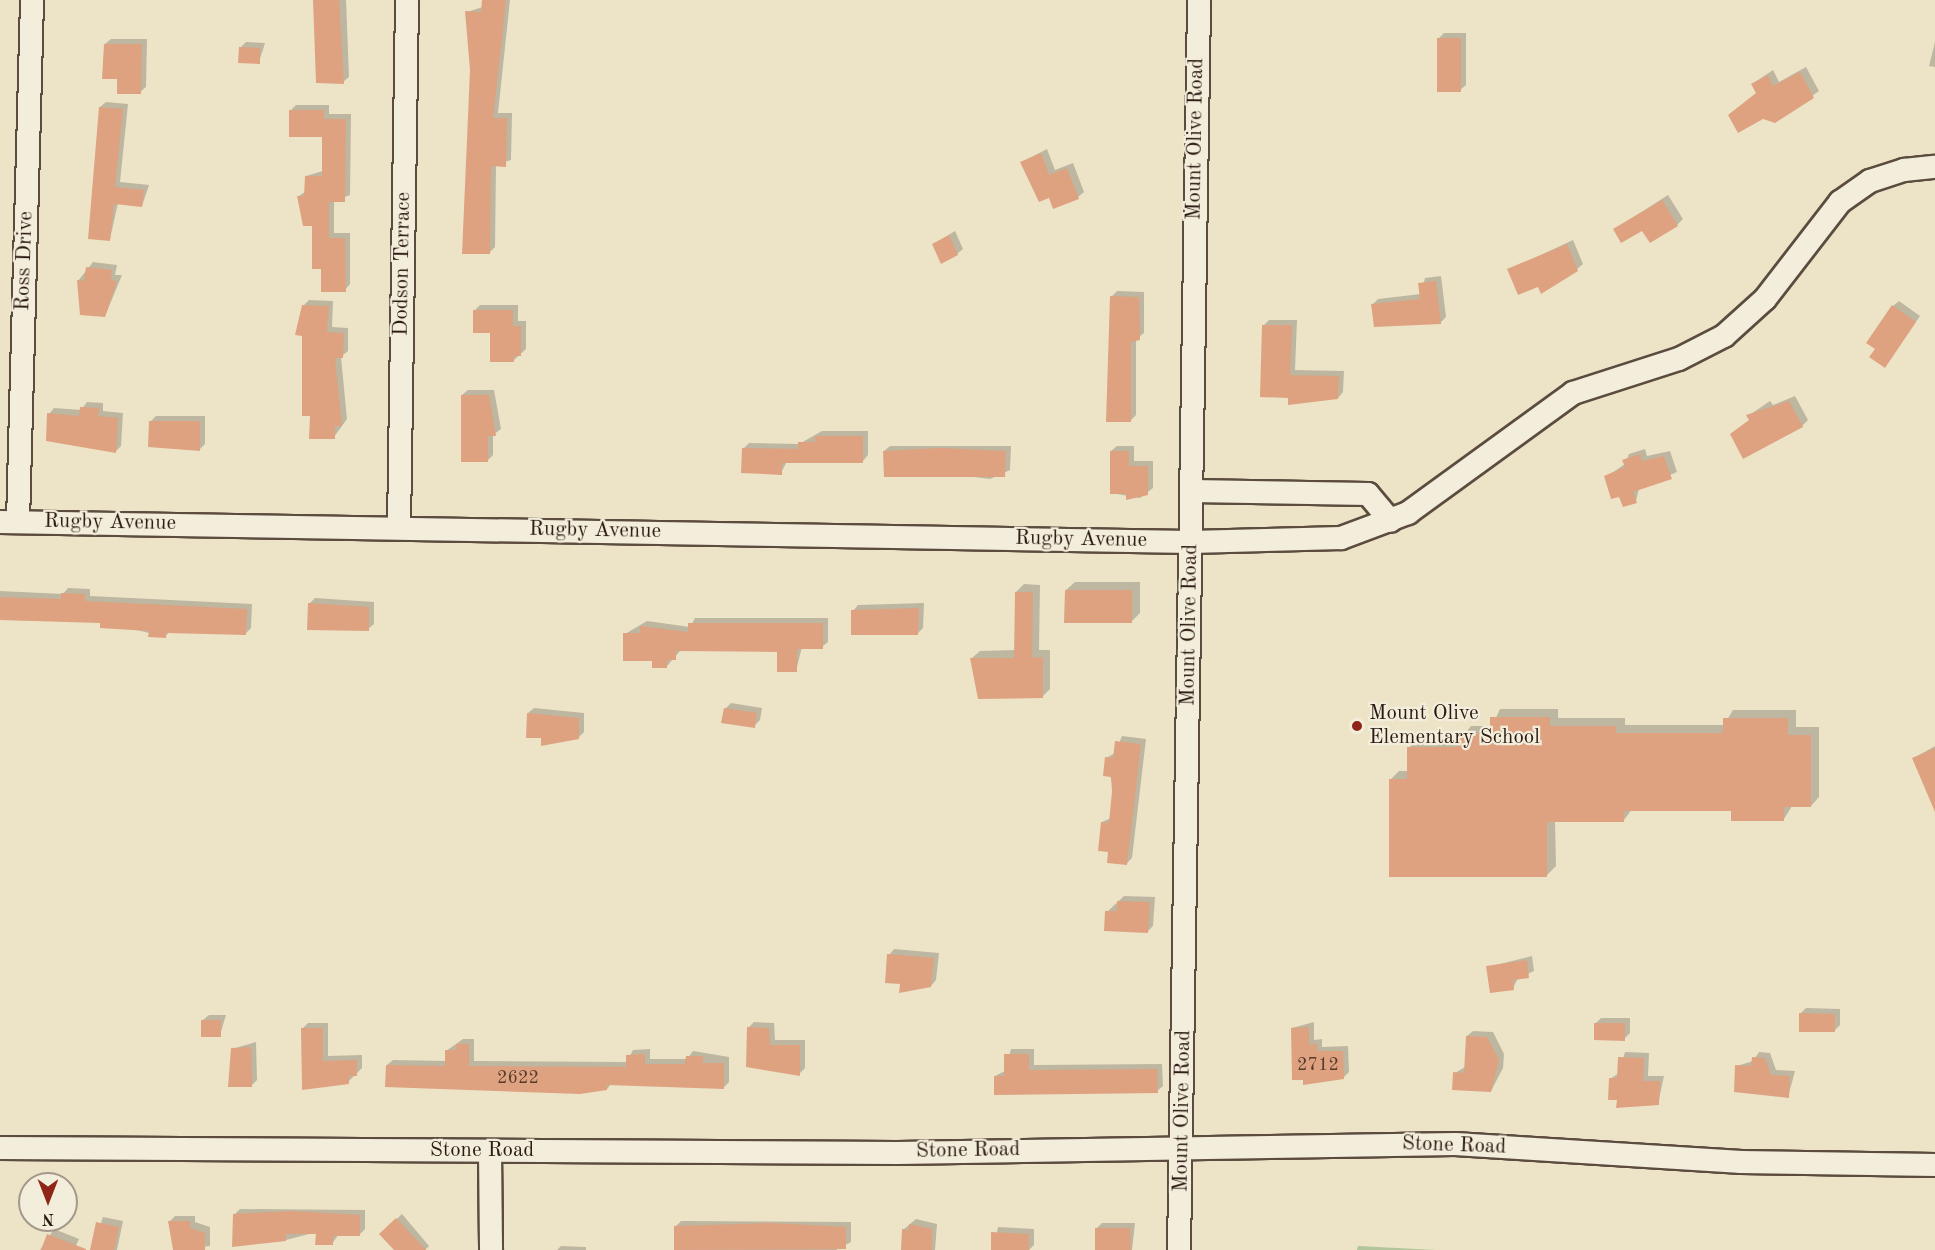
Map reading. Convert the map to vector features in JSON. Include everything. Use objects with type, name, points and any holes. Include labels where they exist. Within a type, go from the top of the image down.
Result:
[{"type":"street","name":"Ross Drive","points":[[9,522],[33,0]]},
{"type":"street","name":"Dodson Terrace","points":[[399,528],[407,0]]},
{"type":"street","name":"Mount Olive Road","points":[[1179,1250],[1184,1147],[1199,0]]},
{"type":"street","name":"Rugby Avenue","points":[[9,522],[1191,542],[1315,542],[1391,521],[1573,393],[1679,359],[1724,336],[1765,299],[1840,202],[1870,181],[1904,170],[1935,167]]},
{"type":"street","points":[[1192,491],[1368,494],[1391,521]]},
{"type":"street","name":"Stone Road","points":[[0,1148],[897,1153],[1455,1144],[1741,1162],[1935,1165]]},
{"type":"street","points":[[490,1151],[491,1250]]},
{"type":"green space","points":[[1358,1246],[1436,1250],[1357,1250]]},
{"type":"building","points":[[313,0],[339,0],[344,84],[316,83]]},
{"type":"building","points":[[482,0],[506,0],[493,118],[507,118],[506,167],[491,166],[490,254],[462,254],[470,70],[465,11],[481,12]]},
{"type":"building","points":[[1437,38],[1461,38],[1461,92],[1437,92]]},
{"type":"building","points":[[104,44],[142,44],[141,94],[117,94],[117,79],[102,79]]},
{"type":"building","points":[[239,47],[260,48],[260,64],[238,63]]},
{"type":"building","points":[[1800,72],[1814,98],[1775,123],[1763,119],[1738,133],[1728,115],[1756,93],[1751,84],[1768,75],[1773,86]]},
{"type":"building","points":[[99,107],[123,109],[115,187],[144,190],[142,207],[114,204],[110,241],[88,239]]},
{"type":"building","points":[[289,110],[324,110],[324,119],[346,119],[345,202],[329,202],[329,238],[345,238],[346,292],[321,292],[321,269],[312,269],[312,226],[303,226],[297,196],[304,196],[305,176],[322,176],[322,137],[289,137]]},
{"type":"building","points":[[1041,153],[1049,175],[1067,168],[1079,199],[1053,209],[1049,198],[1039,202],[1020,162]]},
{"type":"building","points":[[1662,200],[1678,226],[1650,243],[1642,231],[1621,243],[1613,229]]},
{"type":"building","points":[[949,235],[958,255],[941,264],[932,244]]},
{"type":"building","points":[[1567,244],[1578,271],[1541,294],[1538,287],[1518,295],[1507,269]]},
{"type":"building","points":[[86,267],[112,270],[111,280],[117,281],[105,317],[80,315],[77,280],[84,281]]},
{"type":"building","points":[[1436,281],[1441,324],[1374,327],[1371,304],[1420,299],[1418,283]]},
{"type":"building","points":[[1110,296],[1139,297],[1140,340],[1131,342],[1131,422],[1106,422]]},
{"type":"building","points":[[302,305],[329,306],[327,332],[344,333],[343,358],[335,358],[342,426],[335,426],[335,439],[309,439],[310,416],[302,416],[302,336],[295,335]]},
{"type":"building","points":[[1892,305],[1916,322],[1885,368],[1869,357],[1875,349],[1866,343]]},
{"type":"building","points":[[473,310],[513,310],[513,326],[521,326],[521,356],[514,356],[514,362],[490,362],[490,333],[473,333]]},
{"type":"building","points":[[1262,325],[1292,325],[1290,375],[1339,376],[1338,399],[1288,405],[1288,398],[1260,397]]},
{"type":"building","points":[[461,395],[489,395],[496,436],[488,436],[488,462],[461,462]]},
{"type":"building","points":[[1789,401],[1803,427],[1743,459],[1730,434],[1749,420],[1746,415]]},
{"type":"building","points":[[80,407],[99,408],[98,416],[118,418],[116,453],[46,441],[47,413],[79,416]]},
{"type":"building","points":[[149,421],[200,421],[200,451],[148,447]]},
{"type":"building","points":[[815,436],[863,436],[863,463],[782,463],[782,475],[741,473],[742,448],[798,449],[798,442],[815,442]]},
{"type":"building","points":[[940,448],[1006,451],[1005,477],[884,477],[883,451]]},
{"type":"building","points":[[1110,451],[1129,451],[1129,466],[1148,466],[1148,495],[1126,500],[1126,494],[1110,494]]},
{"type":"building","points":[[1640,454],[1642,461],[1664,456],[1672,479],[1633,492],[1637,503],[1623,507],[1619,497],[1611,499],[1604,476],[1625,467],[1622,460]]},
{"type":"building","points":[[1065,590],[1132,590],[1132,623],[1064,623]]},
{"type":"building","points":[[1015,592],[1033,592],[1032,658],[1043,657],[1043,698],[978,699],[970,658],[1014,658]]},
{"type":"building","points":[[61,593],[85,594],[85,601],[247,609],[246,635],[166,633],[166,638],[148,637],[149,631],[100,628],[100,623],[0,620],[0,597],[61,599]]},
{"type":"building","points":[[308,603],[369,607],[369,631],[307,630]]},
{"type":"building","points":[[919,608],[918,635],[851,635],[851,610]]},
{"type":"building","points":[[688,623],[823,623],[823,649],[797,649],[797,672],[777,672],[777,652],[676,651],[676,660],[667,660],[667,668],[652,668],[652,661],[623,661],[623,633],[640,633],[640,626],[688,632]]},
{"type":"building","points":[[724,708],[757,713],[755,728],[721,723]]},
{"type":"building","points":[[527,713],[579,718],[579,739],[541,746],[541,738],[526,738]]},
{"type":"building","points":[[1490,717],[1550,717],[1550,726],[1616,726],[1616,733],[1723,733],[1723,718],[1788,718],[1788,735],[1811,735],[1811,807],[1784,807],[1784,821],[1731,821],[1731,811],[1624,811],[1624,822],[1547,822],[1547,877],[1389,877],[1389,779],[1407,779],[1407,747],[1458,747],[1461,734],[1490,734]]},
{"type":"building","points":[[1115,741],[1141,744],[1127,865],[1107,863],[1108,852],[1098,851],[1101,822],[1109,823],[1112,791],[1111,777],[1103,776],[1105,757],[1113,758]]},
{"type":"building","points":[[1935,748],[1935,812],[1912,758]]},
{"type":"building","points":[[1117,901],[1150,902],[1148,933],[1104,931],[1105,911],[1117,911]]},
{"type":"building","points":[[887,954],[934,958],[931,987],[899,993],[900,984],[885,983]]},
{"type":"building","points":[[1527,960],[1529,978],[1513,980],[1514,990],[1490,993],[1486,966]]},
{"type":"building","points":[[1799,1013],[1835,1014],[1835,1032],[1799,1032]]},
{"type":"building","points":[[201,1020],[221,1020],[221,1037],[201,1037]]},
{"type":"building","points":[[1594,1023],[1625,1023],[1625,1041],[1594,1040]]},
{"type":"building","points":[[747,1027],[769,1028],[770,1045],[800,1045],[800,1076],[746,1067]]},
{"type":"building","points":[[1309,1027],[1309,1045],[1317,1044],[1317,1051],[1343,1051],[1344,1079],[1303,1085],[1303,1080],[1292,1080],[1291,1028]]},
{"type":"building","points":[[301,1028],[323,1028],[323,1061],[357,1060],[357,1076],[349,1076],[349,1084],[302,1090]]},
{"type":"building","points":[[1466,1036],[1487,1037],[1499,1060],[1491,1092],[1452,1090],[1453,1072],[1464,1073]]},
{"type":"building","points":[[456,1044],[469,1044],[469,1066],[626,1067],[626,1055],[645,1054],[645,1064],[685,1064],[686,1056],[703,1056],[703,1063],[724,1063],[724,1089],[607,1085],[607,1090],[580,1094],[385,1087],[386,1065],[445,1066],[445,1050],[456,1050]]},
{"type":"building","points":[[251,1047],[252,1087],[228,1087],[231,1048]]},
{"type":"building","points":[[1004,1054],[1029,1054],[1029,1070],[1157,1069],[1158,1093],[994,1095],[994,1076],[1004,1076]]},
{"type":"building","points":[[1618,1057],[1644,1058],[1643,1081],[1660,1081],[1659,1105],[1616,1108],[1617,1100],[1608,1100],[1609,1078],[1617,1078]]},
{"type":"building","points":[[1752,1057],[1765,1058],[1771,1075],[1790,1076],[1789,1098],[1734,1092],[1735,1065],[1751,1066]]},
{"type":"building","points":[[291,1211],[360,1215],[360,1236],[333,1236],[333,1245],[315,1245],[316,1234],[286,1234],[286,1241],[232,1247],[233,1214]]},
{"type":"building","points":[[396,1218],[426,1250],[394,1250],[379,1234]]},
{"type":"building","points":[[168,1221],[190,1221],[190,1228],[205,1233],[205,1250],[173,1250]]},
{"type":"building","points":[[96,1222],[119,1227],[114,1250],[90,1250]]},
{"type":"building","points":[[771,1223],[846,1227],[846,1249],[674,1250],[674,1226]]},
{"type":"building","points":[[909,1224],[932,1229],[932,1250],[901,1250],[902,1229],[909,1230]]},
{"type":"building","points":[[1095,1228],[1130,1228],[1131,1250],[1095,1250]]},
{"type":"building","points":[[991,1232],[1029,1234],[1029,1250],[991,1250]]},
{"type":"building","points":[[47,1234],[86,1249],[86,1250],[41,1250]]},
{"type":"place","name":"Mount Olive Elementary School","points":[[1357,726]]}]
